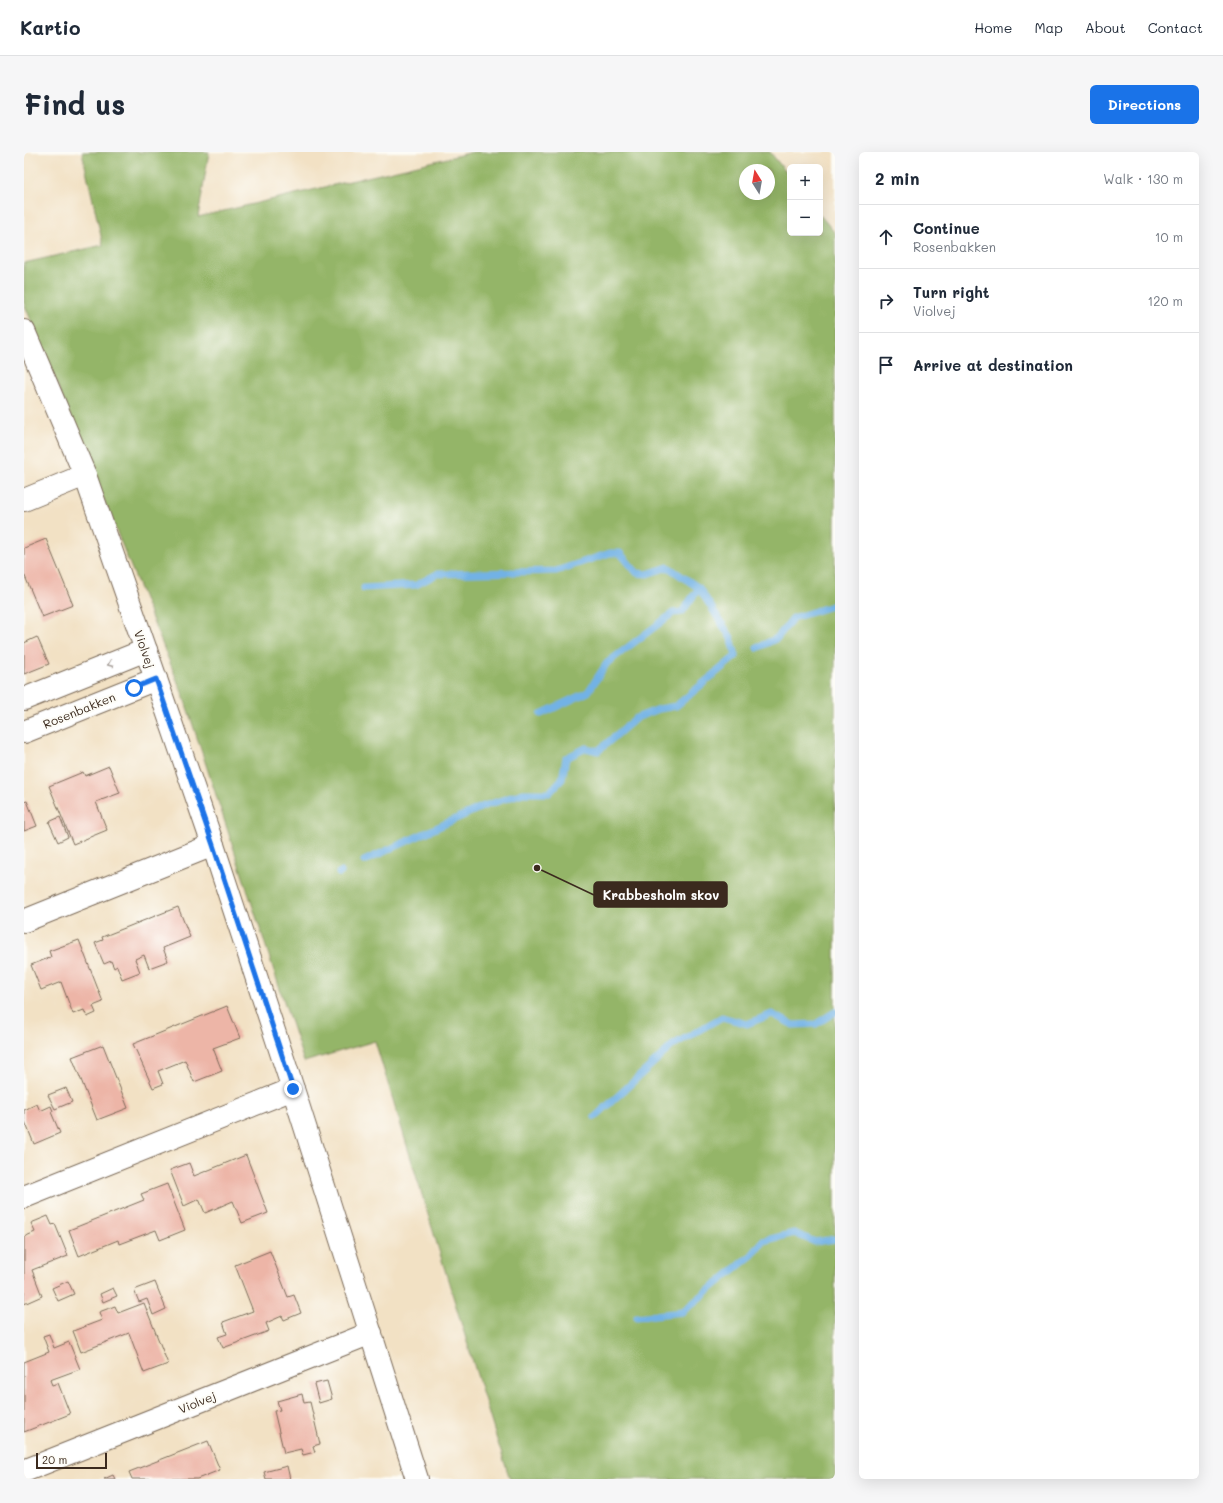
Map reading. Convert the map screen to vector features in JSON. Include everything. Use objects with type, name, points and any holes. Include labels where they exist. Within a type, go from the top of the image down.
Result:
[{"type":"street","name":"Violvej","points":[[24,331],[85,475],[213,845],[293,1089],[417,1479]]},
{"type":"street","points":[[24,500],[85,475]]},
{"type":"street","points":[[24,699],[146,650]]},
{"type":"street","name":"Rosenbakken","points":[[24,732],[156,679]]},
{"type":"street","points":[[24,921],[213,845]]},
{"type":"street","points":[[24,1197],[293,1089]]},
{"type":"street","name":"Violvej","points":[[24,1471],[370,1333]]},
{"type":"green space","points":[[82,152],[209,152],[198,217],[473,152],[770,152],[787,173],[787,236],[823,236],[823,219],[835,233],[835,1479],[510,1479],[375,1041],[304,1062],[183,695],[24,303],[24,263],[103,245]]},
{"type":"building","points":[[46,539],[73,605],[42,617],[24,574],[24,548]]},
{"type":"building","points":[[37,637],[49,664],[24,674],[24,643]]},
{"type":"building","points":[[109,766],[120,793],[96,802],[107,830],[73,844],[49,786],[83,772],[85,776]]},
{"type":"building","points":[[27,801],[37,826],[24,831],[24,802]]},
{"type":"building","points":[[60,817],[68,837],[58,842],[49,822]]},
{"type":"building","points":[[178,907],[190,937],[163,948],[168,961],[149,968],[144,955],[135,959],[140,972],[122,979],[117,966],[114,968],[111,961],[104,964],[95,943],[103,940],[102,937]]},
{"type":"building","points":[[79,940],[103,1002],[93,1006],[96,1013],[87,1017],[84,1010],[73,1014],[61,982],[41,990],[31,965],[51,957],[49,951]]},
{"type":"building","points":[[227,1006],[240,1038],[213,1048],[222,1071],[194,1082],[185,1060],[158,1071],[163,1084],[153,1088],[133,1044]]},
{"type":"building","points":[[103,1045],[128,1108],[97,1120],[72,1057]]},
{"type":"building","points":[[66,1088],[72,1102],[55,1109],[48,1095]]},
{"type":"building","points":[[37,1104],[40,1111],[51,1106],[53,1111],[51,1112],[60,1133],[34,1144],[24,1119],[24,1110]]},
{"type":"building","points":[[246,1155],[268,1213],[242,1223],[233,1201],[205,1213],[199,1199],[184,1206],[170,1170],[189,1163],[194,1176]]},
{"type":"building","points":[[167,1184],[185,1230],[160,1240],[156,1230],[119,1244],[118,1240],[79,1256],[69,1230],[144,1200],[141,1194]]},
{"type":"building","points":[[48,1216],[52,1225],[55,1224],[68,1256],[32,1270],[42,1296],[24,1304],[24,1237],[35,1232],[31,1223]]},
{"type":"building","points":[[270,1251],[288,1297],[294,1295],[301,1313],[284,1320],[282,1316],[266,1323],[269,1331],[223,1348],[218,1337],[227,1334],[223,1322],[253,1311],[235,1265]]},
{"type":"building","points":[[68,1281],[74,1294],[58,1301],[52,1288]]},
{"type":"building","points":[[155,1282],[166,1309],[153,1315],[147,1299],[139,1302],[134,1290]]},
{"type":"building","points":[[113,1288],[117,1296],[103,1302],[100,1294]]},
{"type":"building","points":[[144,1303],[168,1364],[144,1373],[129,1333],[81,1352],[73,1331],[102,1320],[99,1312],[115,1306],[118,1313]]},
{"type":"building","points":[[49,1334],[54,1348],[69,1342],[80,1369],[50,1380],[52,1385],[58,1383],[70,1414],[24,1432],[24,1362],[49,1352],[43,1336]]},
{"type":"building","points":[[327,1381],[332,1399],[319,1403],[314,1384]]},
{"type":"building","points":[[302,1394],[304,1403],[310,1402],[320,1444],[313,1446],[315,1452],[303,1455],[301,1449],[284,1453],[274,1411],[280,1410],[277,1401]]},
{"type":"building","points":[[208,1441],[220,1470],[197,1479],[132,1479],[129,1472]]},
{"type":"building","points":[[287,1466],[290,1479],[266,1479],[264,1472]]},
{"type":"building","points":[[113,1475],[115,1479],[104,1479]]},
{"type":"waterway","points":[[364,588],[416,585],[437,574],[556,571],[610,553],[620,553],[637,573],[647,574],[668,567],[699,588],[731,638],[736,656],[676,706],[659,709],[636,718],[598,751],[586,748],[566,758],[562,779],[549,793],[523,793],[484,806],[364,861]]},
{"type":"waterway","points":[[541,714],[588,692],[607,663],[673,613],[682,612],[699,588]]},
{"type":"waterway","points":[[757,648],[777,638],[793,618],[835,605]]},
{"type":"waterway","points":[[595,1117],[673,1045],[722,1017],[747,1024],[772,1014],[793,1025],[816,1024],[835,1012]]},
{"type":"waterway","points":[[637,1317],[682,1312],[752,1255],[763,1241],[794,1233],[815,1242],[835,1239]]},
{"type":"place","name":"Krabbesholm skov","points":[[537,868]]},
{"type":"route","points":[[134,688],[156,679],[213,845],[293,1089]]}]
